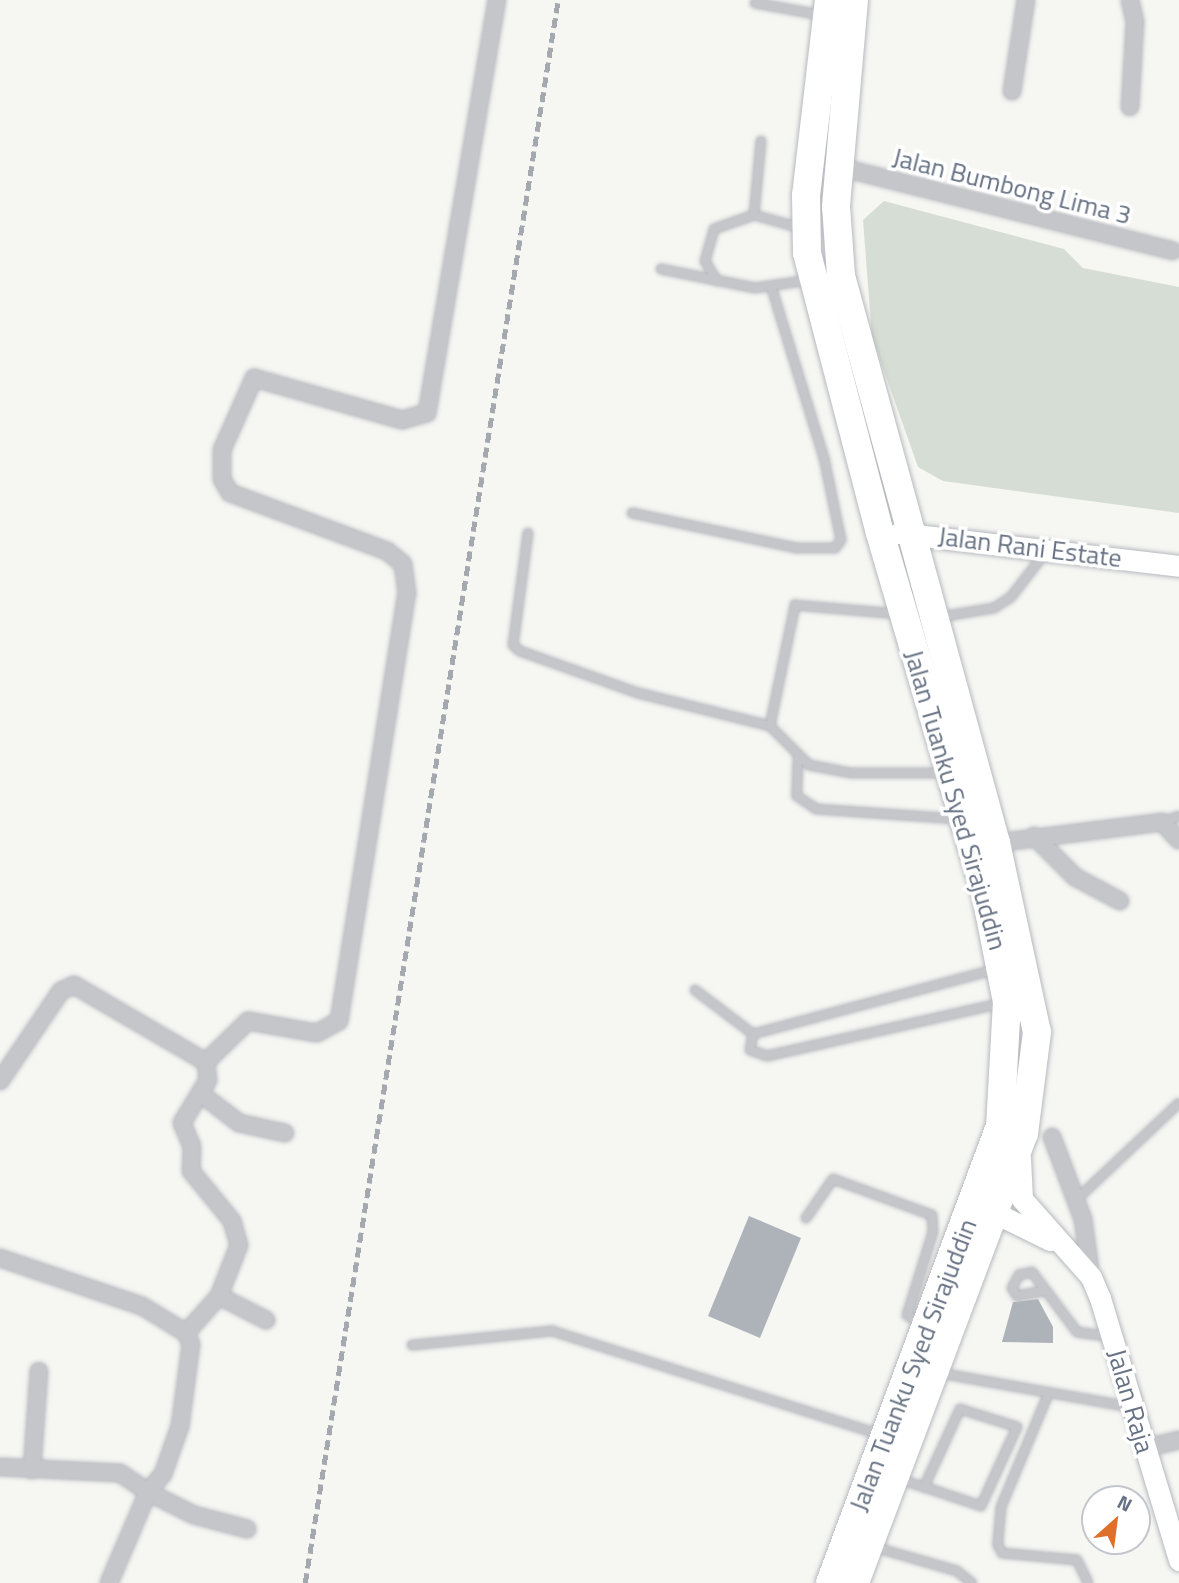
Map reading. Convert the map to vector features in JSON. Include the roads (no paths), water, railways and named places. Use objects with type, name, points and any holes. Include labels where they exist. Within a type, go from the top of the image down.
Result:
[{"type":"highway","name":"Jalan Tuanku Syed Sirajuddin","points":[[854,0],[835,239],[841,276],[908,533],[917,617],[948,772],[964,819],[1004,968],[1007,1002],[1000,1126],[986,1208],[936,1372],[855,1583]]},
{"type":"highway","name":"Jalan Tuanku Syed Sirajuddin","points":[[828,8],[807,230],[813,280],[880,533],[917,617],[996,843],[1037,1032],[1031,1105],[1020,1147],[926,1325],[830,1583]]},
{"type":"street","points":[[206,1062],[248,1021],[317,1033],[339,1021],[407,593],[402,564],[387,551],[230,493],[222,479],[222,450],[254,378],[402,420],[427,413],[497,0]]},
{"type":"street","points":[[1012,90],[1026,0]]},
{"type":"street","points":[[1130,0],[1135,22],[1130,107]]},
{"type":"street","name":"Jalan Bumbong Lima 3","points":[[839,167],[1173,251]]},
{"type":"street","name":"Jalan Rani Estate","points":[[880,533],[908,533],[1179,566]]},
{"type":"street","points":[[996,843],[1034,835],[1162,822],[1179,840]]},
{"type":"street","points":[[1034,835],[1075,877],[1120,901]]},
{"type":"street","points":[[0,1081],[61,991],[74,985],[206,1062]]},
{"type":"street","points":[[186,1334],[219,1296],[236,1262],[239,1232],[191,1171],[192,1146],[182,1123],[208,1080],[206,1062]]},
{"type":"street","points":[[200,1093],[239,1123],[285,1133]]},
{"type":"street","points":[[1052,1137],[1076,1200],[1091,1277]]},
{"type":"street","name":"Jalan Raja","points":[[1020,1147],[1022,1199],[1091,1277],[1114,1338],[1179,1560]]},
{"type":"street","name":"Jalan Raja","points":[[986,1208],[1067,1249]]},
{"type":"street","points":[[0,1258],[142,1306],[186,1334],[191,1344],[180,1426],[163,1474],[148,1492],[109,1583]]},
{"type":"street","points":[[219,1296],[266,1320]]},
{"type":"street","points":[[32,1469],[39,1371]]},
{"type":"street","points":[[1145,1448],[1179,1440]]},
{"type":"street","points":[[0,1467],[120,1473],[148,1492],[194,1515],[247,1529]]},
{"type":"lane","points":[[755,3],[828,8]]},
{"type":"lane","points":[[754,215],[761,141]]},
{"type":"lane","points":[[717,281],[705,261],[715,229],[754,215],[807,230]]},
{"type":"lane","points":[[661,268],[717,281],[771,286],[841,276]]},
{"type":"lane","points":[[632,513],[797,548],[835,548],[841,540],[824,458],[771,286]]},
{"type":"lane","points":[[528,533],[513,645],[520,651],[638,693],[770,726],[798,759],[851,773],[948,772]]},
{"type":"lane","points":[[770,726],[791,613],[800,600],[917,617],[994,608],[1011,597],[1048,549]]},
{"type":"lane","points":[[798,759],[797,796],[816,809],[917,821],[964,819]]},
{"type":"lane","points":[[1162,822],[1179,816]]},
{"type":"lane","points":[[753,1034],[1004,968]]},
{"type":"lane","points":[[695,990],[753,1034]]},
{"type":"lane","points":[[753,1034],[750,1050],[767,1056],[1007,1002]]},
{"type":"lane","points":[[1076,1200],[1179,1103]]},
{"type":"lane","points":[[806,1218],[833,1179],[932,1215],[933,1233],[907,1315],[926,1325]]},
{"type":"lane","points":[[1043,1291],[1077,1332],[1114,1338]]},
{"type":"lane","points":[[412,1345],[552,1331],[884,1435]]},
{"type":"lane","points":[[936,1372],[1047,1397],[1133,1407]]},
{"type":"lane","points":[[1047,1397],[1001,1507],[998,1545],[1002,1553],[1077,1560],[1088,1583]]},
{"type":"lane","points":[[897,1478],[924,1487],[981,1506],[1017,1427],[960,1409],[924,1487]]},
{"type":"lane","points":[[870,1546],[957,1571],[972,1583]]},
{"type":"railway","points":[[305,1583],[558,0]]}]
